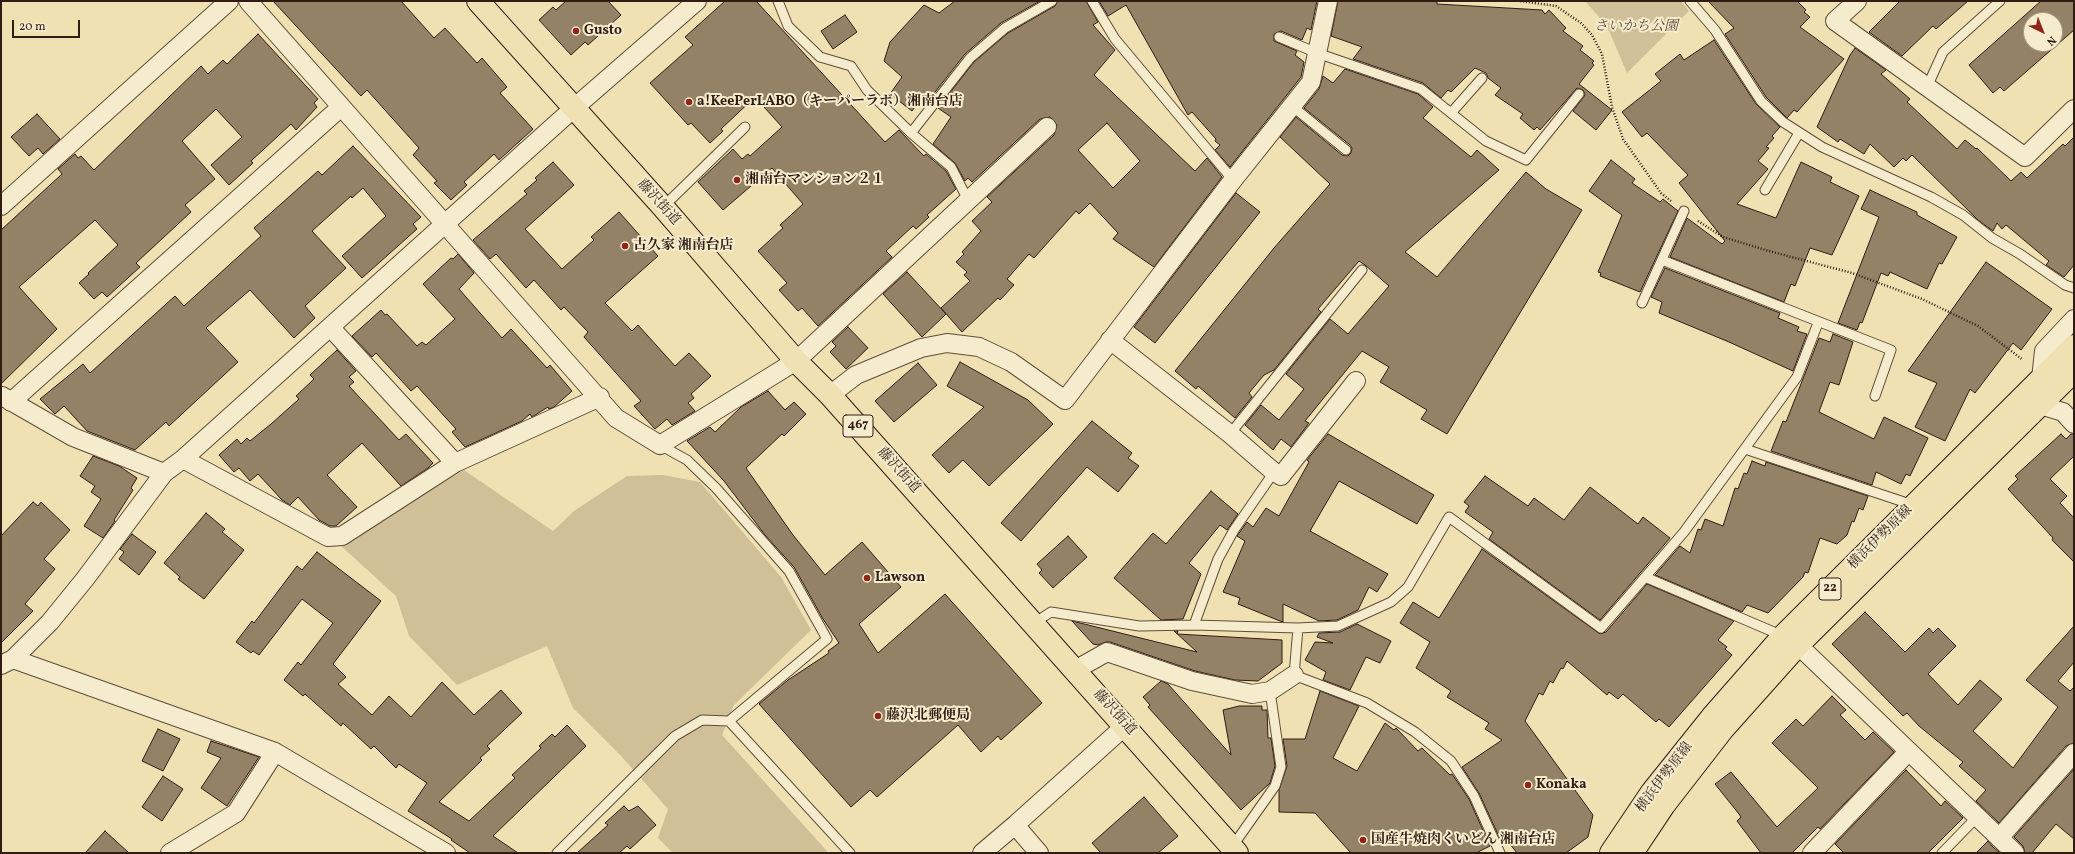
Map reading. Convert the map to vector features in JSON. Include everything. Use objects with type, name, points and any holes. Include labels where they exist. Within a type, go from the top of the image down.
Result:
[{"type":"main road","name":"藤沢街道","points":[[478,1],[663,207],[796,361],[830,395],[1234,850]]},
{"type":"main road","name":"横浜伊勢原線","points":[[1632,853],[1664,805],[1790,641],[1914,505],[2074,346]]},
{"type":"main road","name":"横浜伊勢原線","points":[[1611,853],[1652,792],[1712,717],[2074,371]]},
{"type":"street","points":[[1,206],[229,1]]},
{"type":"street","points":[[248,1],[600,397],[616,418],[660,445],[796,361],[1047,127]]},
{"type":"street","points":[[446,853],[275,752],[7,662],[50,622],[85,579],[164,473],[183,458],[574,108],[697,1]]},
{"type":"street","points":[[830,395],[856,375],[921,348],[947,342],[979,347],[1011,362],[1065,400],[1232,180],[1311,82],[1328,1]]},
{"type":"street","points":[[1857,1],[1835,21],[2025,157],[2074,109]]},
{"type":"street","points":[[164,473],[73,437],[6,399],[341,107]]},
{"type":"street","points":[[2041,380],[2044,352],[2074,319]]},
{"type":"street","points":[[330,327],[455,464]]},
{"type":"street","points":[[1110,340],[1230,434],[1274,472],[1281,476],[1356,382]]},
{"type":"street","points":[[183,458],[328,537],[342,536],[455,464],[600,397]]},
{"type":"street","points":[[2040,404],[2070,413]]},
{"type":"street","points":[[1790,641],[1976,818],[2015,853]]},
{"type":"street","points":[[1075,670],[1107,652],[1192,681],[1252,694],[1270,691],[1294,675]]},
{"type":"street","points":[[982,853],[1125,726]]},
{"type":"street","points":[[170,853],[236,813],[275,752]]},
{"type":"street","points":[[1812,853],[1908,752]]},
{"type":"street","points":[[1999,838],[2074,753]]},
{"type":"street","points":[[1015,825],[1039,853]]},
{"type":"lane","points":[[778,1],[788,26],[820,57],[851,66],[867,90],[911,133],[951,167],[968,200]]},
{"type":"lane","points":[[911,133],[970,58],[1005,28],[1052,1]]},
{"type":"lane","points":[[1092,1],[1115,39],[1232,180]]},
{"type":"lane","points":[[1690,1],[1715,30],[1761,101],[1782,122],[1822,147],[1931,197],[1963,215],[1992,238],[2020,254],[2065,285],[2074,288]]},
{"type":"lane","points":[[1927,87],[1943,52],[2000,1]]},
{"type":"lane","points":[[1279,37],[1317,53],[1421,89],[1486,141],[1526,160],[1579,94]]},
{"type":"lane","points":[[1451,113],[1482,78]]},
{"type":"lane","points":[[1292,106],[1346,150]]},
{"type":"lane","points":[[663,207],[745,127]]},
{"type":"lane","points":[[1765,190],[1799,133]]},
{"type":"lane","points":[[1642,303],[1684,211]]},
{"type":"lane","points":[[1662,260],[1818,323],[1891,350],[1875,396]]},
{"type":"lane","points":[[1230,434],[1362,270]]},
{"type":"lane","points":[[1034,623],[1051,612],[1139,626],[1194,625],[1298,628],[1338,626],[1390,602],[1408,587],[1448,517],[1601,628],[1684,532],[1797,377],[1818,323]]},
{"type":"lane","points":[[557,853],[675,736],[702,720],[730,721],[827,639],[789,571],[716,488],[687,460],[660,445]]},
{"type":"lane","points":[[1745,449],[1914,505]]},
{"type":"lane","points":[[1194,625],[1221,553],[1234,530],[1274,472]]},
{"type":"lane","points":[[1645,577],[1790,641]]},
{"type":"lane","points":[[1298,628],[1294,675],[1367,703],[1415,732],[1451,761],[1474,796],[1500,853]]},
{"type":"lane","points":[[1234,850],[1275,786],[1281,767],[1270,691]]},
{"type":"lane","points":[[730,721],[850,853]]},
{"type":"lane","points":[[1942,853],[1976,818]]},
{"type":"path","points":[[1520,1],[1556,6],[1581,23],[1592,36],[1602,54],[1612,107],[1623,139],[1661,193],[1684,211],[1723,237],[1852,273],[1922,298],[1978,326],[2028,364],[2044,352]]},
{"type":"green space","name":"さいかち公園","points":[[1585,1],[1681,1],[1689,11],[1627,73],[1607,26]]},
{"type":"green space","points":[[464,470],[553,531],[574,511],[627,476],[663,475],[700,482],[781,577],[811,630],[734,705],[722,735],[827,851],[825,853],[673,853],[658,838],[668,809],[622,757],[573,708],[547,646],[457,685],[409,636],[396,596],[340,545]]},
{"type":"building","points":[[273,1],[401,1],[434,38],[445,28],[477,63],[482,58],[507,87],[500,93],[533,129],[499,160],[494,154],[464,182],[467,185],[451,200],[434,183],[437,181],[413,155],[419,148],[367,90],[361,96]]},
{"type":"building","name":"Gusto","points":[[566,1],[608,1],[621,15],[588,45],[585,42],[571,55],[539,20],[553,7],[556,10]]},
{"type":"building","points":[[725,1],[756,1],[885,142],[899,130],[924,156],[926,154],[946,171],[956,189],[927,215],[929,217],[916,229],[913,226],[886,251],[892,257],[818,326],[802,308],[798,311],[779,290],[787,283],[758,251],[783,228],[780,225],[803,204],[772,168],[723,210],[698,182],[733,149],[742,159],[748,154],[750,156],[782,127],[755,97],[721,129],[723,131],[710,143],[691,123],[688,125],[650,83],[693,45],[685,37]]},
{"type":"building","points":[[955,1],[1040,1],[1001,23],[965,54],[928,101],[922,97],[912,111],[890,94],[902,77],[884,61],[890,42],[924,5],[939,13]]},
{"type":"building","points":[[1058,1],[1086,1],[1098,22],[1093,25],[1115,50],[1094,75],[1195,171],[1207,158],[1222,177],[1154,267],[1113,239],[1118,233],[1090,203],[1079,214],[1076,211],[1034,258],[1029,254],[1007,279],[1014,285],[1000,300],[998,298],[962,332],[941,308],[970,281],[964,275],[967,272],[956,262],[964,254],[962,252],[981,231],[972,221],[992,202],[987,197],[1054,135],[1057,125],[1050,117],[1040,119],[972,182],[968,178],[965,181],[955,163],[933,144],[951,117],[938,108],[974,62],[1008,33],[1055,6]],"holes":[[[1107,123],[1140,161],[1113,188],[1078,150]]]},
{"type":"building","points":[[1099,1],[1317,1],[1311,30],[1307,28],[1302,40],[1281,31],[1274,34],[1274,41],[1297,51],[1295,55],[1304,62],[1301,77],[1230,167],[1215,150],[1220,145],[1215,141],[1216,139],[1192,112],[1188,115],[1126,5],[1108,16]]},
{"type":"building","points":[[1338,1],[1437,1],[1437,4],[1542,10],[1545,14],[1549,10],[1566,28],[1563,31],[1583,46],[1580,50],[1594,61],[1592,63],[1594,65],[1579,84],[1612,110],[1596,130],[1573,111],[1585,95],[1583,90],[1577,88],[1540,130],[1537,127],[1534,130],[1520,118],[1523,114],[1495,95],[1501,88],[1488,78],[1486,73],[1475,68],[1451,92],[1448,90],[1441,98],[1423,83],[1353,59],[1362,47],[1331,36]]},
{"type":"building","points":[[1708,1],[1797,1],[1806,10],[1804,12],[1810,17],[1800,27],[1844,59],[1797,112],[1794,110],[1787,118],[1766,97],[1725,34],[1734,28]]},
{"type":"building","points":[[1900,1],[1968,1],[1936,29],[1933,26],[1902,56],[1869,32]]},
{"type":"building","points":[[2041,1],[2074,1],[2074,30],[2063,40],[2063,12],[2029,12]]},
{"type":"building","points":[[845,15],[857,32],[833,49],[821,31]]},
{"type":"building","points":[[2023,17],[2023,52],[2049,52],[2004,91],[2000,87],[1993,93],[1969,65]]},
{"type":"building","points":[[258,34],[318,99],[314,103],[317,107],[296,130],[291,124],[251,161],[253,163],[229,185],[211,165],[242,137],[216,109],[182,141],[215,179],[185,205],[191,212],[136,263],[140,267],[107,297],[102,292],[94,299],[79,283],[118,245],[95,220],[19,287],[57,329],[1,384],[1,230],[62,174],[58,169],[75,154],[78,158],[81,156],[94,170],[201,66],[208,74],[223,60],[227,64]]},
{"type":"building","points":[[1714,40],[1756,104],[1780,127],[1772,136],[1774,138],[1766,147],[1769,148],[1758,161],[1768,169],[1737,204],[1776,218],[1801,162],[1832,177],[1830,182],[1859,196],[1832,255],[1810,248],[1795,286],[1791,284],[1784,302],[1670,257],[1687,218],[1722,244],[1725,241],[1679,183],[1688,175],[1647,133],[1642,137],[1622,112],[1661,81],[1655,74],[1680,54],[1684,60]]},
{"type":"building","points":[[1855,48],[1886,70],[1881,74],[1910,99],[1907,102],[1957,149],[1965,140],[1976,149],[1977,148],[2011,181],[2021,172],[2027,178],[2063,144],[2065,146],[2074,137],[2074,265],[2064,277],[2046,265],[2049,261],[2006,225],[2002,229],[1997,223],[1993,231],[1978,220],[1912,155],[1906,161],[1903,158],[1894,167],[1870,144],[1864,154],[1840,139],[1838,142],[1817,127],[1850,55]]},
{"type":"building","points":[[1345,69],[1418,94],[1433,107],[1423,118],[1471,157],[1477,150],[1499,170],[1405,252],[1437,277],[1526,172],[1546,189],[1582,210],[1447,434],[1421,419],[1427,410],[1380,382],[1389,367],[1362,351],[1305,421],[1309,423],[1291,447],[1281,439],[1273,450],[1245,425],[1261,405],[1279,420],[1304,389],[1286,374],[1330,319],[1348,334],[1389,286],[1365,265],[1359,261],[1318,309],[1321,312],[1274,370],[1264,375],[1249,393],[1252,397],[1235,418],[1198,386],[1196,389],[1175,371],[1274,248],[1330,184],[1280,137],[1296,117],[1342,155],[1348,156],[1351,153],[1352,148],[1350,145],[1304,108],[1319,89],[1323,76],[1333,83]]},
{"type":"building","points":[[37,114],[60,139],[43,154],[38,148],[29,156],[11,137]]},
{"type":"building","points":[[353,146],[421,217],[413,224],[417,229],[362,278],[342,256],[386,216],[363,188],[352,198],[351,196],[312,231],[346,268],[305,306],[315,318],[294,338],[250,290],[206,328],[238,362],[169,426],[166,422],[135,450],[87,431],[64,406],[55,414],[40,399],[83,364],[90,373],[175,296],[184,306],[261,236],[254,228],[318,171],[322,175]]},
{"type":"building","points":[[1611,160],[1635,179],[1632,183],[1660,202],[1663,199],[1678,211],[1640,292],[1600,276],[1601,273],[1598,272],[1622,215],[1589,191]]},
{"type":"building","points":[[553,162],[574,185],[525,229],[562,269],[594,240],[591,237],[619,212],[658,256],[605,303],[632,331],[638,325],[675,366],[689,353],[711,376],[691,394],[694,398],[688,403],[695,411],[672,425],[667,419],[655,429],[634,406],[641,401],[584,337],[588,332],[564,307],[561,310],[534,280],[526,288],[496,254],[490,259],[473,240],[527,194],[524,191],[537,180],[535,178]]},
{"type":"building","points":[[1870,190],[1917,212],[1917,215],[1957,237],[1942,264],[1939,263],[1927,289],[1890,272],[1888,276],[1881,273],[1862,323],[1860,322],[1857,330],[1838,323],[1879,217],[1861,209]]},
{"type":"building","points":[[1236,193],[1260,212],[1155,343],[1134,327]]},
{"type":"building","points":[[458,254],[474,273],[459,289],[502,338],[511,329],[547,368],[550,365],[572,391],[554,407],[549,409],[548,407],[532,417],[530,414],[522,421],[465,447],[452,432],[456,429],[417,386],[411,391],[376,353],[372,357],[352,336],[381,310],[385,315],[387,314],[417,346],[422,342],[426,345],[455,319],[423,284],[451,258],[453,259]]},
{"type":"building","points":[[1986,262],[2052,309],[2021,350],[2013,343],[1975,393],[1970,389],[1945,441],[1915,427],[1937,383],[1908,371]]},
{"type":"building","points":[[1665,268],[1780,313],[1778,318],[1799,327],[1797,331],[1807,334],[1793,371],[1659,313],[1662,302],[1651,297]]},
{"type":"building","points":[[907,272],[946,314],[922,337],[883,294]]},
{"type":"building","points":[[848,327],[868,348],[846,369],[830,352],[836,346],[832,342]]},
{"type":"building","points":[[1833,334],[1853,342],[1839,385],[1830,382],[1819,412],[1874,439],[1884,417],[1928,438],[1910,476],[1906,474],[1901,484],[1876,472],[1872,485],[1771,451],[1783,421],[1786,422],[1819,338],[1830,342]]},
{"type":"building","points":[[337,350],[356,371],[349,377],[354,382],[349,386],[399,440],[406,434],[433,463],[401,486],[362,443],[327,475],[357,507],[336,526],[330,526],[319,520],[298,497],[290,505],[282,500],[258,474],[250,481],[239,468],[234,472],[219,455],[237,439],[241,444],[247,438],[250,441],[271,424],[299,399],[296,396],[314,379],[310,375]]},
{"type":"building","points":[[960,362],[1028,400],[1053,424],[989,486],[963,460],[949,473],[932,455],[984,407],[947,386]]},
{"type":"building","points":[[918,363],[937,385],[894,422],[875,401]]},
{"type":"building","points":[[768,391],[785,410],[794,402],[806,414],[784,436],[782,434],[746,468],[793,535],[825,575],[862,542],[901,587],[859,624],[878,653],[945,594],[1042,703],[1001,740],[998,736],[981,752],[958,725],[877,797],[870,790],[851,807],[759,704],[788,680],[829,653],[828,651],[839,643],[823,619],[794,567],[765,535],[724,481],[687,441],[710,427],[715,432],[741,407]]},
{"type":"building","points":[[1092,421],[1132,453],[1128,458],[1139,466],[1118,492],[1087,467],[1021,541],[1001,523]]},
{"type":"building","points":[[1328,434],[1434,495],[1417,524],[1339,481],[1310,531],[1388,574],[1377,592],[1369,587],[1358,610],[1337,620],[1319,621],[1283,604],[1283,622],[1238,604],[1240,598],[1223,592],[1245,541],[1237,536],[1247,522],[1253,527],[1266,508],[1279,516],[1309,462],[1307,460]]},
{"type":"building","points":[[2061,434],[2066,439],[2071,434],[2074,434],[2074,456],[2050,479],[2067,496],[2060,503],[2074,518],[2074,562],[2052,540],[2053,538],[2008,489],[2018,479],[2015,476]]},
{"type":"building","points":[[93,456],[119,466],[137,478],[131,488],[133,490],[103,538],[84,526],[101,499],[91,492],[95,486],[80,476]]},
{"type":"building","points":[[1752,461],[1765,466],[1766,462],[1868,496],[1863,510],[1859,508],[1854,522],[1852,521],[1847,535],[1837,544],[1820,538],[1808,573],[1805,572],[1803,577],[1768,613],[1747,605],[1742,612],[1655,575],[1680,546],[1690,553],[1698,529],[1701,530],[1705,519],[1723,526],[1735,488],[1738,489],[1744,473],[1747,474]]},
{"type":"building","points":[[1485,476],[1528,506],[1534,498],[1564,520],[1590,487],[1638,524],[1643,517],[1670,538],[1600,620],[1489,539],[1493,532],[1465,512],[1469,506],[1464,502]]},
{"type":"building","points":[[1211,491],[1238,514],[1227,530],[1220,525],[1189,563],[1201,574],[1183,619],[1161,620],[1114,578],[1153,533],[1166,544]]},
{"type":"building","points":[[33,502],[38,506],[41,502],[70,530],[44,559],[55,569],[25,604],[33,611],[1,643],[1,536]]},
{"type":"building","points":[[206,513],[225,529],[222,532],[244,550],[204,599],[178,579],[180,577],[164,563]]},
{"type":"building","points":[[132,534],[156,552],[139,575],[119,559],[124,552],[120,549]]},
{"type":"building","points":[[1068,536],[1087,557],[1053,588],[1039,573],[1042,570],[1037,564]]},
{"type":"building","points":[[1482,549],[1600,634],[1606,632],[1647,584],[1734,621],[1718,640],[1727,647],[1725,649],[1732,655],[1669,727],[1659,719],[1656,722],[1623,694],[1618,699],[1609,692],[1607,695],[1567,661],[1563,669],[1561,668],[1553,683],[1550,681],[1543,695],[1539,693],[1525,721],[1593,815],[1588,837],[1566,853],[1517,853],[1506,839],[1501,841],[1479,793],[1462,767],[1502,740],[1485,729],[1489,723],[1447,697],[1451,691],[1416,668],[1430,642],[1400,623],[1413,602],[1439,618]]},
{"type":"building","points":[[317,552],[381,601],[333,664],[346,677],[338,684],[372,715],[389,696],[411,717],[442,682],[474,715],[501,690],[522,713],[487,746],[490,749],[480,758],[482,760],[439,802],[469,821],[515,778],[512,775],[541,748],[539,746],[552,734],[555,737],[567,725],[586,746],[493,836],[518,853],[470,853],[451,840],[452,839],[408,811],[427,783],[399,764],[396,768],[374,746],[371,749],[343,723],[341,726],[305,694],[303,696],[284,680],[298,662],[301,665],[333,623],[302,599],[259,655],[253,651],[251,653],[236,642],[252,621],[254,623],[297,566],[302,570]]},
{"type":"building","points":[[1865,612],[1905,652],[1929,628],[1933,633],[1938,628],[1956,646],[1928,674],[1958,705],[1980,680],[2002,699],[1973,731],[2013,768],[2058,707],[2026,680],[2074,626],[2074,662],[2058,681],[2070,691],[2074,687],[2074,743],[2066,746],[1999,823],[1976,801],[1986,790],[1959,766],[1963,762],[1919,726],[1907,713],[1903,716],[1832,644]]},
{"type":"building","points":[[1072,621],[1197,652],[1177,634],[1282,640],[1282,663],[1258,681],[1235,680],[1195,671],[1110,642],[1098,645],[1093,644]]},
{"type":"building","points":[[1357,624],[1391,641],[1380,663],[1366,657],[1350,690],[1323,680],[1326,672],[1305,660],[1315,642],[1333,643],[1317,637],[1319,633],[1340,632]]},
{"type":"building","points":[[1161,681],[1168,684],[1231,755],[1223,710],[1239,706],[1262,706],[1262,710],[1267,710],[1268,738],[1271,738],[1275,766],[1270,783],[1241,810],[1148,707],[1150,705],[1143,697]]},
{"type":"building","points":[[1320,691],[1359,706],[1333,758],[1357,771],[1385,723],[1394,730],[1396,728],[1418,751],[1422,748],[1450,775],[1452,774],[1469,799],[1490,846],[1476,853],[1351,853],[1315,813],[1279,812],[1279,790],[1287,766],[1283,739],[1305,739]]},
{"type":"building","points":[[1832,696],[1846,710],[1840,715],[1865,740],[1873,732],[1894,752],[1820,829],[1818,827],[1792,853],[1761,853],[1737,821],[1741,817],[1739,814],[1715,784],[1731,772],[1777,827],[1818,788],[1772,743],[1796,719],[1803,726]]},
{"type":"building","points":[[158,729],[180,739],[163,771],[142,761]]},
{"type":"building","points":[[211,741],[259,757],[227,806],[201,788],[221,758],[207,752]]},
{"type":"building","points":[[2074,769],[2074,839],[2056,824],[2032,853],[2025,853],[2023,846],[2014,837]]},
{"type":"building","points":[[1906,770],[1941,806],[1945,801],[1963,818],[1928,853],[1844,853],[1835,844]]},
{"type":"building","points":[[163,776],[183,789],[162,821],[142,807]]},
{"type":"building","points":[[1144,797],[1178,836],[1158,853],[1101,853],[1092,843]]},
{"type":"building","points":[[624,806],[629,811],[638,806],[656,825],[630,849],[627,846],[619,853],[577,853],[608,825],[605,823]]},
{"type":"building","points":[[105,831],[129,853],[85,853]]},
{"type":"building","points":[[1988,841],[2000,853],[1976,853]]},
{"type":"place","name":"Gusto","points":[[576,31]]},
{"type":"place","name":"a!KeePerLABO（キーパーラボ）湘南台店","points":[[689,102]]},
{"type":"place","name":"湘南台マンション２１","points":[[737,180]]},
{"type":"place","name":"古久家 湘南台店","points":[[625,246]]},
{"type":"place","name":"Lawson","points":[[867,578]]},
{"type":"place","name":"藤沢北郵便局","points":[[878,716]]},
{"type":"place","name":"Konaka","points":[[1528,785]]},
{"type":"place","name":"国産牛焼肉くいどん 湘南台店","points":[[1363,840]]}]
